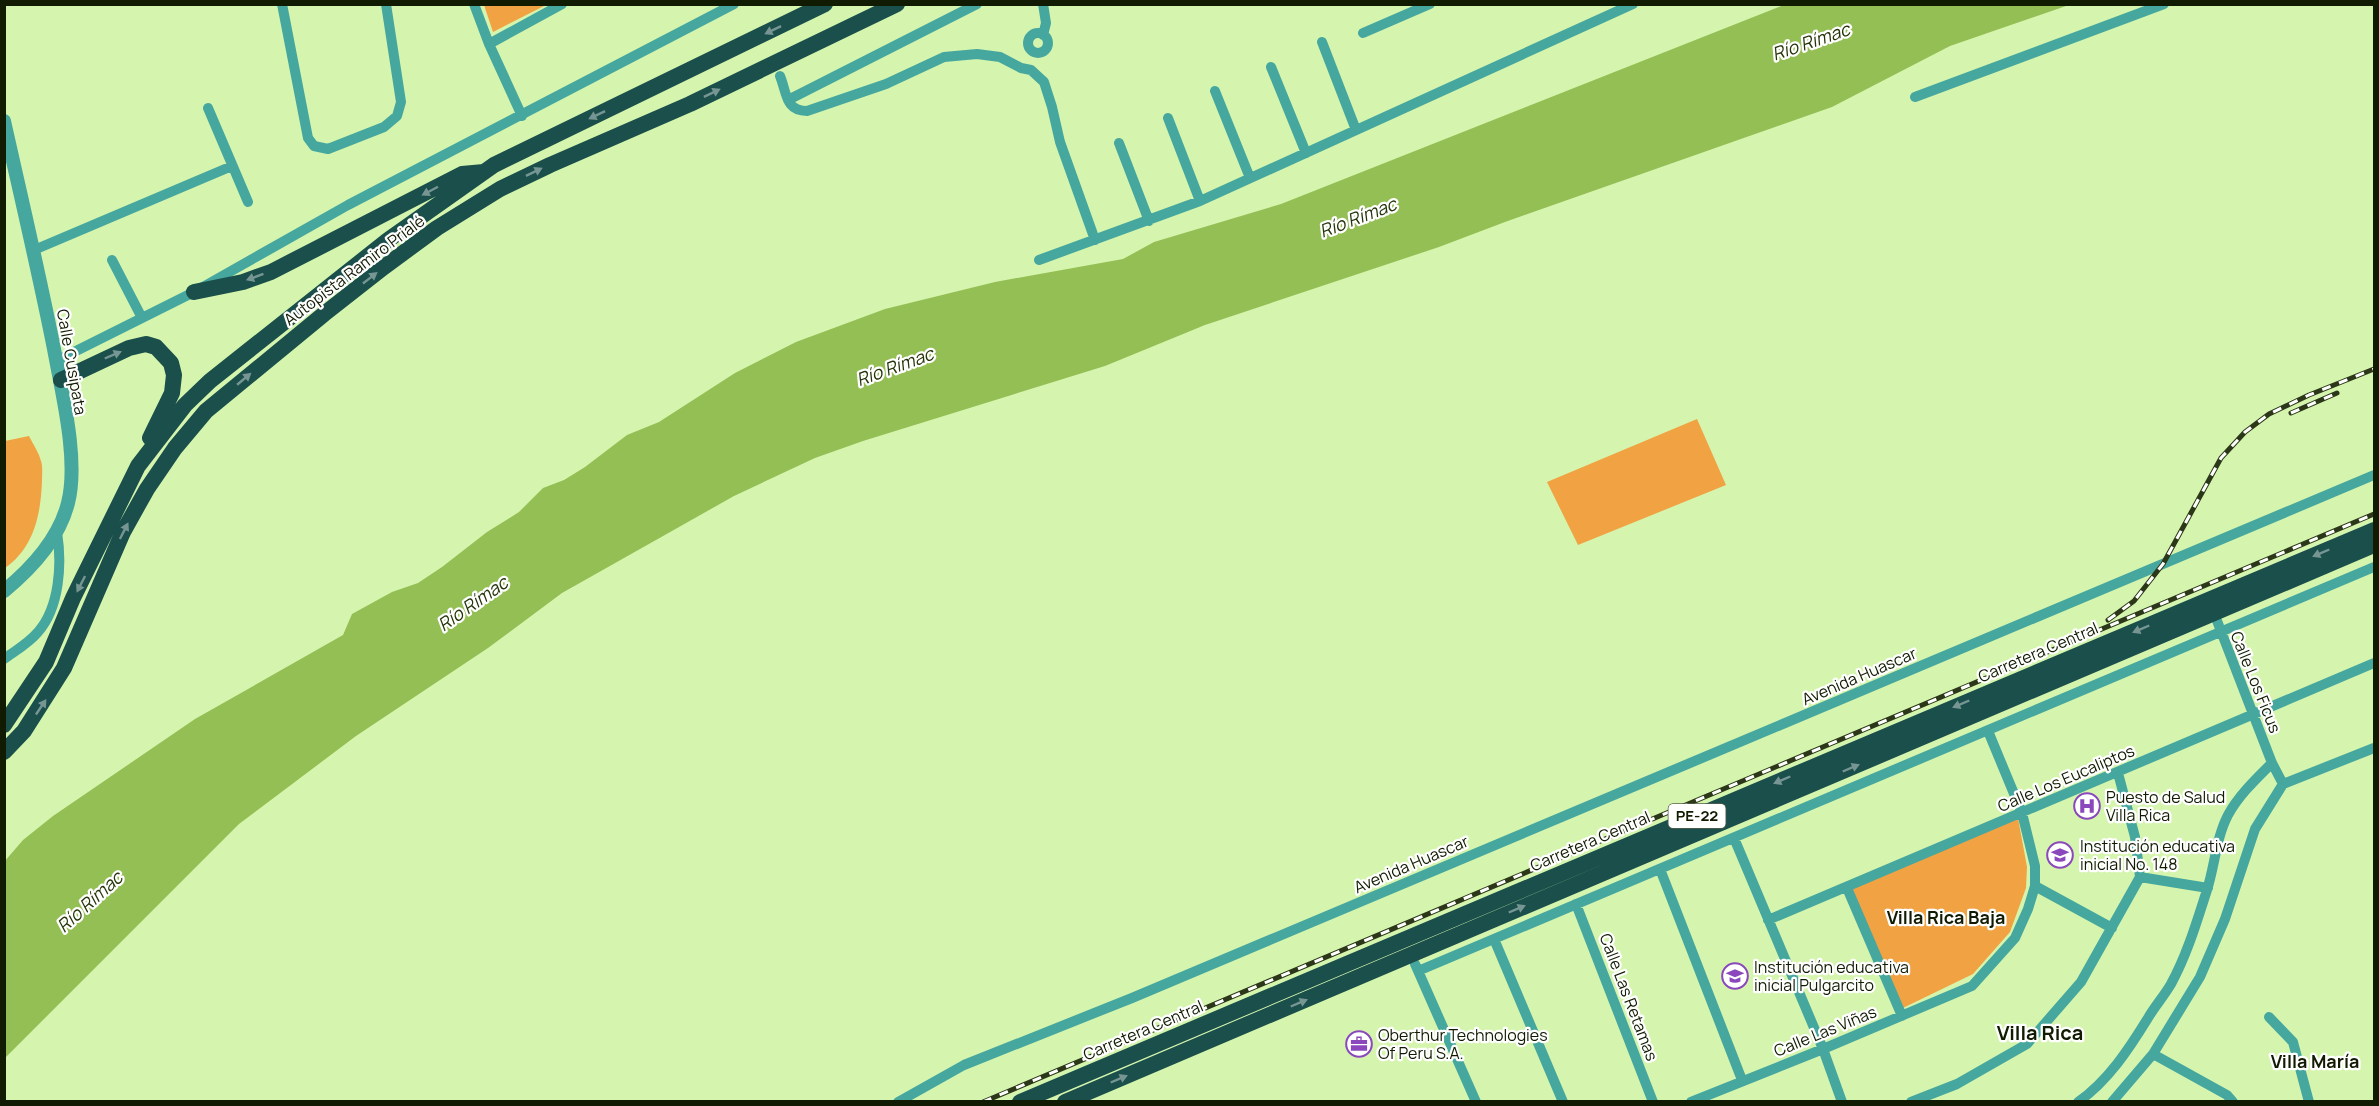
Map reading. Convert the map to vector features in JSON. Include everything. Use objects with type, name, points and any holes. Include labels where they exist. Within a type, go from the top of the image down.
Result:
[{"type":"highway","name":"Autopista Ramiro Prialé","points":[[4,725],[46,662],[73,598],[138,466],[185,405],[210,381],[380,246],[494,165],[825,4]]},
{"type":"highway","name":"Autopista Ramiro Prialé","points":[[4,752],[24,731],[64,668],[118,543],[147,489],[175,448],[206,411],[384,267],[437,228],[500,189],[690,104],[897,4]]},
{"type":"highway","points":[[194,292],[243,282],[271,272],[462,174],[484,172]]},
{"type":"highway","points":[[61,380],[129,348],[146,344],[156,347],[164,354],[171,363],[174,375],[172,393],[138,466]]},
{"type":"highway","name":"Carretera Central","points":[[1065,1101],[1415,963],[1482,915],[2374,530]]},
{"type":"highway","name":"Carretera Central","points":[[1020,1101],[1482,915],[2374,545]]},
{"type":"street","points":[[283,5],[308,138],[314,147],[328,149],[384,127],[397,116],[401,102],[386,4]]},
{"type":"street","points":[[474,4],[489,44],[522,116]]},
{"type":"street","points":[[489,44],[561,4]]},
{"type":"street","points":[[56,361],[194,292],[348,205],[734,4]]},
{"type":"street","points":[[788,100],[977,4]]},
{"type":"street","points":[[1043,4],[1046,23],[1043,35]]},
{"type":"street","points":[[1363,33],[1430,4]]},
{"type":"street","points":[[1039,260],[1200,201],[1356,130],[1605,10],[1633,4]]},
{"type":"street","points":[[1915,97],[2164,4]]},
{"type":"street","points":[[1322,42],[1356,130]]},
{"type":"street","points":[[780,76],[790,106],[795,111],[807,111],[886,84],[944,57],[977,54],[1000,57],[1021,68],[1031,70],[1044,82],[1060,142],[1095,240]]},
{"type":"street","points":[[1271,67],[1306,153]]},
{"type":"street","points":[[1215,91],[1250,178]]},
{"type":"street","points":[[208,108],[248,202]]},
{"type":"street","points":[[1168,118],[1200,201]]},
{"type":"street","name":"Calle Cusipata","points":[[4,121],[61,380],[71,466],[68,502],[57,532],[28,570],[4,591]]},
{"type":"street","points":[[1119,143],[1149,220]]},
{"type":"street","points":[[34,250],[232,166]]},
{"type":"street","points":[[112,260],[142,318]]},
{"type":"street","name":"Avenida Huascar","points":[[898,1101],[964,1065],[1132,998],[2374,475]]},
{"type":"street","points":[[4,659],[37,634],[48,619],[55,602],[59,548],[57,532]]},
{"type":"street","points":[[1476,1101],[1415,963],[1494,939],[2374,567]]},
{"type":"street","name":"Calle Los Ficus","points":[[2214,613],[2272,763],[2283,784]]},
{"type":"street","name":"Calle Los Eucaliptos","points":[[1768,920],[2374,663]]},
{"type":"street","name":"Calle Las Viñas","points":[[1697,1100],[1972,986],[2015,938],[2023,924],[2035,886],[2035,866],[2022,813],[1988,731]]},
{"type":"street","points":[[2112,1101],[2153,1054],[2200,977],[2225,919],[2255,829],[2283,784],[2374,748]]},
{"type":"street","points":[[2078,1101],[2086,1096],[2118,1063],[2136,1040],[2171,983],[2208,888],[2218,843],[2228,815],[2245,790],[2272,763]]},
{"type":"street","points":[[1911,1101],[1957,1084],[2027,1044],[2081,982],[2140,877],[2136,837],[2118,772]]},
{"type":"street","points":[[1734,838],[1823,1049],[1842,1101]]},
{"type":"street","points":[[1660,869],[1742,1080]]},
{"type":"street","points":[[2140,877],[2208,888]]},
{"type":"street","points":[[2035,886],[2112,927]]},
{"type":"street","points":[[1847,888],[1902,1016]]},
{"type":"street","name":"Calle Las Retamas","points":[[1576,904],[1653,1101]]},
{"type":"street","points":[[1494,939],[1563,1101]]},
{"type":"street","points":[[2269,1017],[2293,1042],[2309,1101]]},
{"type":"street","points":[[2153,1054],[2227,1095],[2233,1101]]},
{"type":"shaded area","points":[[484,4],[546,5],[493,32]]},
{"type":"shaded area","points":[[1697,419],[1726,485],[1578,545],[1547,482]]},
{"type":"shaded area","points":[[29,436],[42,466],[38,518],[23,551],[5,568],[5,441]]},
{"type":"shaded area","points":[[2018,818],[2027,867],[2026,888],[2010,932],[1973,974],[1903,1008],[1852,889]]},
{"type":"water","name":"Río Rímac","points":[[1784,5],[2069,5],[1950,46],[1832,107],[1439,247],[1205,325],[1105,366],[815,458],[734,496],[562,593],[488,648],[356,736],[239,824],[5,1058],[4,862],[23,840],[53,816],[195,719],[343,635],[352,614],[392,592],[418,583],[487,532],[519,512],[543,488],[564,480],[585,467],[627,435],[659,422],[735,373],[796,342],[885,309],[995,282],[1123,259],[1154,242],[1281,204]]},
{"type":"railway","points":[[2108,620],[2134,601],[2163,564],[2221,458],[2245,432],[2269,414],[2374,369]]},
{"type":"railway","points":[[2291,413],[2337,393]]},
{"type":"railway","points":[[983,1102],[2374,514]]},
{"type":"place","name":"Puesto de Salud Villa Rica","points":[[2087,806]]},
{"type":"place","name":"Institución educativa inicial No. 148","points":[[2060,855]]},
{"type":"place","name":"Institución educativa inicial Pulgarcito","points":[[1735,976]]},
{"type":"place","name":"Oberthur Technologies Of Peru S.A.","points":[[1359,1044]]},
{"type":"district","name":"Villa Rica Baja","points":[[1946,918]]},
{"type":"district","name":"Villa Rica","points":[[2040,1033]]},
{"type":"district","name":"Villa María","points":[[2315,1062]]}]
